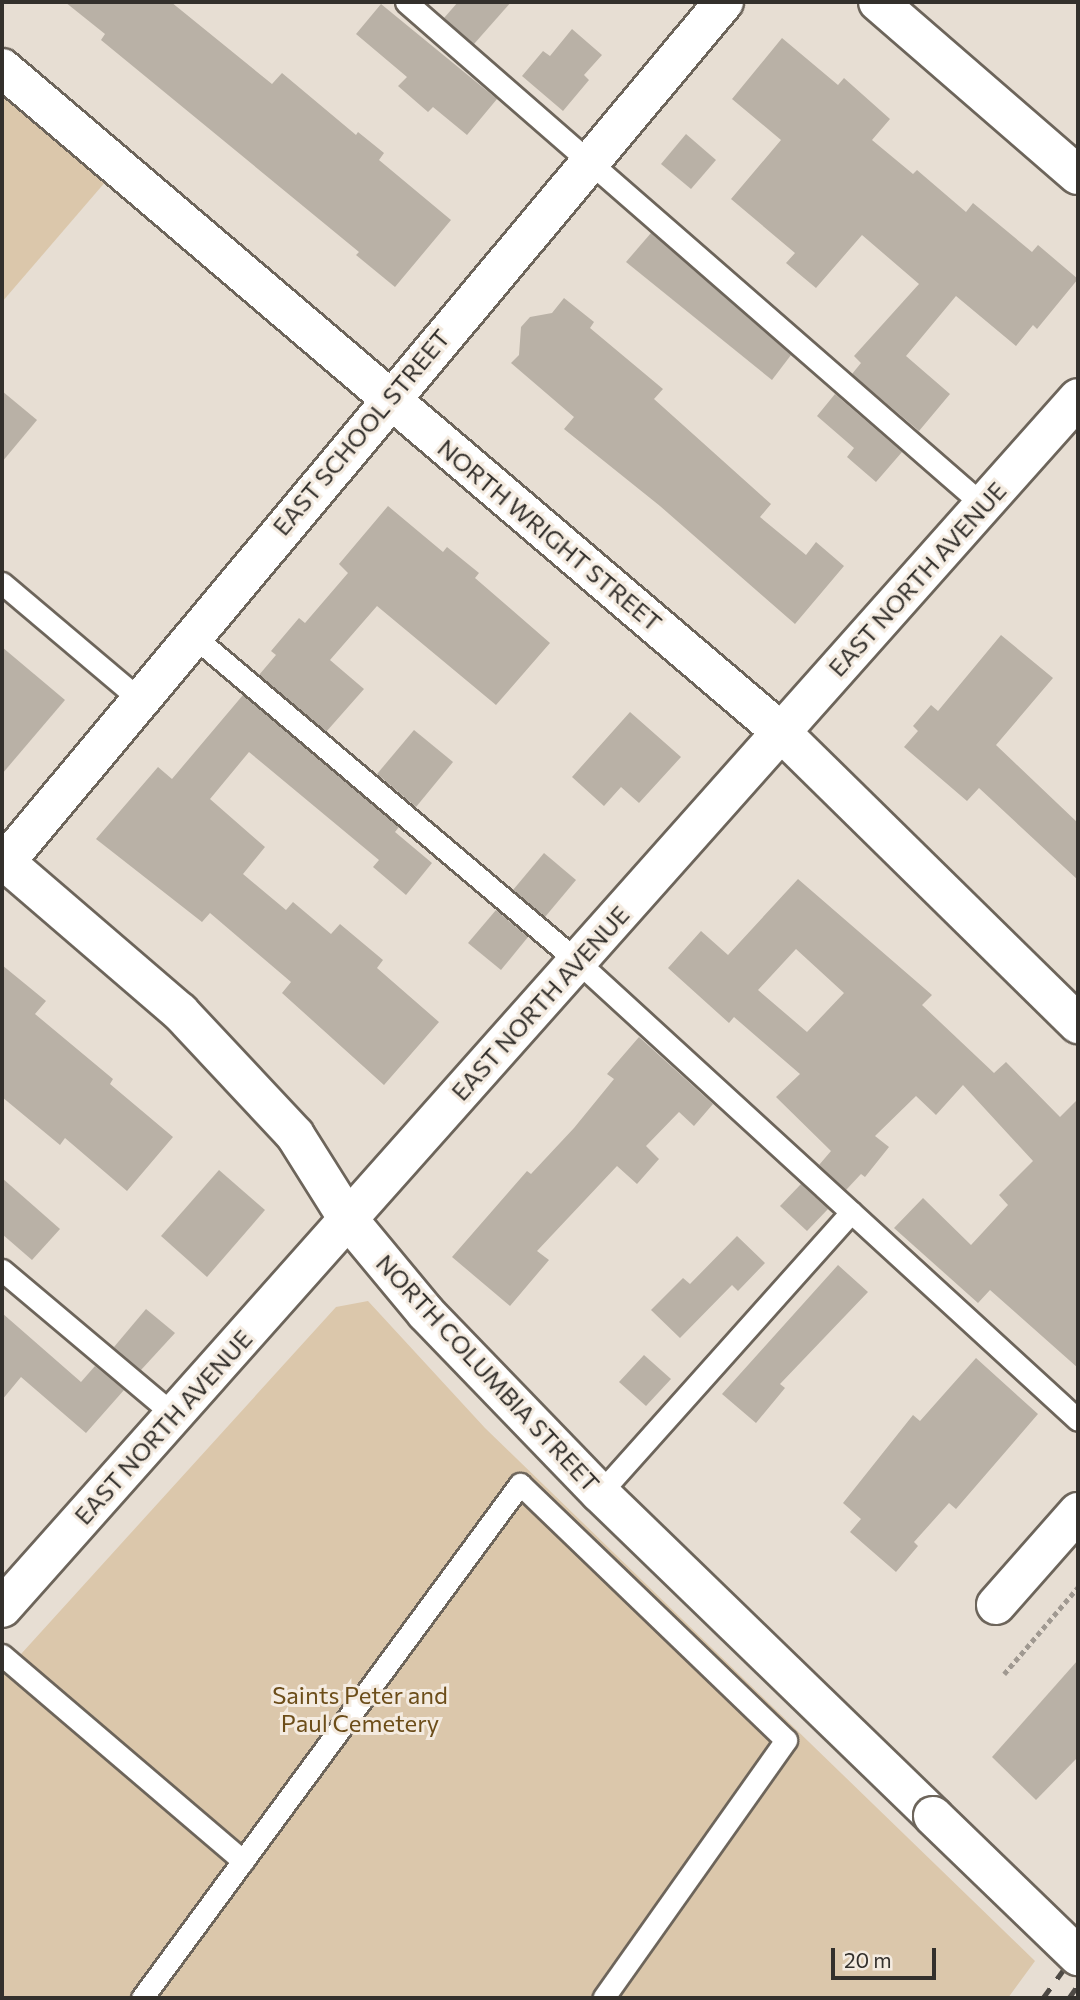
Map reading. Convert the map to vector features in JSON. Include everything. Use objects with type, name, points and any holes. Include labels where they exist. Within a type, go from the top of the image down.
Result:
[{"type":"street","name":"EAST SCHOOL STREET","points":[[3,862],[191,634],[724,2]]},
{"type":"street","points":[[878,2],[1078,176]]},
{"type":"street","name":"NORTH WRIGHT STREET","points":[[2,68],[780,732],[1078,1024]]},
{"type":"street","name":"EAST NORTH AVENUE","points":[[2,1608],[1078,398]]},
{"type":"street","name":"NORTH COLUMBIA STREET","points":[[3,862],[188,1021],[295,1135],[348,1219],[426,1313],[600,1493],[1078,1956]]},
{"type":"street","points":[[996,1605],[1078,1511]]},
{"type":"lane","points":[[406,2],[984,505]]},
{"type":"lane","points":[[2,583],[138,698]]},
{"type":"lane","points":[[191,634],[577,961],[1078,1420]]},
{"type":"lane","points":[[600,1493],[851,1212]]},
{"type":"lane","points":[[2,1270],[174,1415]]},
{"type":"lane","points":[[149,1996],[243,1861],[520,1484],[786,1740],[603,1998]]},
{"type":"lane","points":[[2,1655],[243,1861]]},
{"type":"path","points":[[1004,1674],[1078,1587]]},
{"type":"green space","points":[[2,80],[113,173],[2,302]]},
{"type":"green space","name":"Saints Peter and Paul Cemetery","points":[[368,1301],[485,1428],[1035,1961],[1008,1998],[2,1998],[2,1675],[336,1307]]},
{"type":"building","points":[[65,2],[171,2],[272,84],[282,73],[356,135],[358,132],[384,153],[379,160],[451,220],[395,287],[356,255],[359,252],[101,40],[105,34]]},
{"type":"building","points":[[458,2],[511,2],[474,44],[444,18]]},
{"type":"building","points":[[381,4],[497,99],[467,135],[433,107],[428,112],[398,86],[407,77],[356,34]]},
{"type":"building","points":[[572,29],[602,55],[584,75],[589,80],[563,111],[522,76],[543,51],[550,56]]},
{"type":"building","points":[[782,38],[838,85],[844,78],[890,119],[872,140],[913,174],[917,170],[966,212],[973,203],[1032,252],[1038,245],[1078,279],[1037,329],[1033,325],[1016,346],[956,296],[906,356],[950,394],[919,431],[852,374],[861,363],[854,356],[919,284],[862,235],[816,288],[786,263],[795,253],[731,199],[781,140],[732,99]]},
{"type":"building","points":[[686,134],[716,160],[691,189],[661,164]]},
{"type":"building","points":[[651,233],[791,355],[772,380],[626,262]]},
{"type":"building","points":[[564,298],[594,322],[590,328],[663,389],[654,399],[771,504],[760,517],[806,555],[816,542],[844,566],[795,624],[660,506],[564,429],[574,417],[511,363],[519,355],[521,327],[530,317],[552,313]]},
{"type":"building","points":[[2,391],[37,420],[2,462]]},
{"type":"building","points":[[835,394],[902,452],[876,482],[847,457],[854,448],[817,416]]},
{"type":"building","points":[[388,506],[443,552],[447,547],[479,573],[475,578],[550,643],[496,705],[377,606],[330,660],[364,689],[326,732],[259,675],[276,655],[271,651],[299,618],[305,623],[348,573],[339,564]]},
{"type":"building","points":[[1001,635],[1053,678],[996,745],[1078,823],[1078,880],[979,788],[967,801],[904,747],[918,731],[913,726],[931,705],[938,711]]},
{"type":"building","points":[[2,647],[65,700],[2,774]]},
{"type":"building","points":[[243,695],[399,827],[395,832],[432,863],[406,895],[373,867],[379,860],[249,752],[210,799],[265,847],[243,874],[286,910],[293,902],[331,934],[340,924],[383,960],[377,968],[439,1022],[384,1085],[282,993],[291,982],[210,913],[202,922],[96,839],[158,767],[172,779]]},
{"type":"building","points":[[630,712],[681,757],[639,803],[621,787],[604,806],[572,777]]},
{"type":"building","points":[[414,730],[453,762],[416,807],[377,774]]},
{"type":"building","points":[[544,853],[576,880],[545,917],[513,890]]},
{"type":"building","points":[[798,879],[932,995],[922,1005],[994,1073],[1006,1062],[1060,1117],[1078,1099],[1078,1368],[990,1290],[978,1303],[894,1228],[923,1198],[971,1245],[1008,1205],[999,1195],[1033,1161],[963,1085],[936,1115],[916,1096],[875,1136],[889,1147],[865,1177],[861,1174],[846,1190],[819,1165],[831,1151],[776,1097],[800,1074],[734,1017],[729,1023],[668,968],[701,931],[728,955]],"holes":[[[796,949],[844,993],[807,1032],[758,990]]]},
{"type":"building","points":[[496,910],[528,937],[501,970],[468,943]]},
{"type":"building","points":[[2,965],[46,1001],[35,1014],[113,1079],[110,1084],[173,1137],[127,1191],[65,1138],[60,1145],[2,1097]]},
{"type":"building","points":[[639,1037],[713,1104],[694,1126],[679,1112],[646,1146],[659,1159],[637,1184],[617,1166],[537,1251],[549,1260],[510,1306],[452,1257],[527,1171],[531,1174],[574,1128],[614,1079],[607,1074]]},
{"type":"building","points":[[219,1170],[265,1210],[207,1277],[161,1236]]},
{"type":"building","points":[[2,1178],[60,1229],[32,1260],[2,1234]]},
{"type":"building","points":[[801,1184],[828,1209],[807,1231],[780,1206]]},
{"type":"building","points":[[737,1236],[765,1263],[738,1291],[732,1285],[680,1338],[651,1310],[683,1278],[690,1284]]},
{"type":"building","points":[[838,1265],[868,1292],[780,1384],[785,1388],[756,1423],[722,1394]]},
{"type":"building","points":[[146,1309],[175,1333],[141,1370],[114,1347]]},
{"type":"building","points":[[2,1313],[81,1382],[95,1366],[124,1390],[86,1433],[21,1377],[2,1400]]},
{"type":"building","points":[[644,1355],[671,1379],[646,1406],[619,1382]]},
{"type":"building","points":[[976,1358],[1038,1414],[956,1509],[949,1503],[914,1542],[918,1546],[896,1572],[850,1532],[861,1519],[843,1503],[913,1415],[920,1421]]},
{"type":"building","points":[[1078,1660],[1078,1757],[1036,1800],[992,1757]]},
{"type":"railway","points":[[1043,1998],[1078,1950]]},
{"type":"railway","points":[[1069,1998],[1078,1985]]}]
